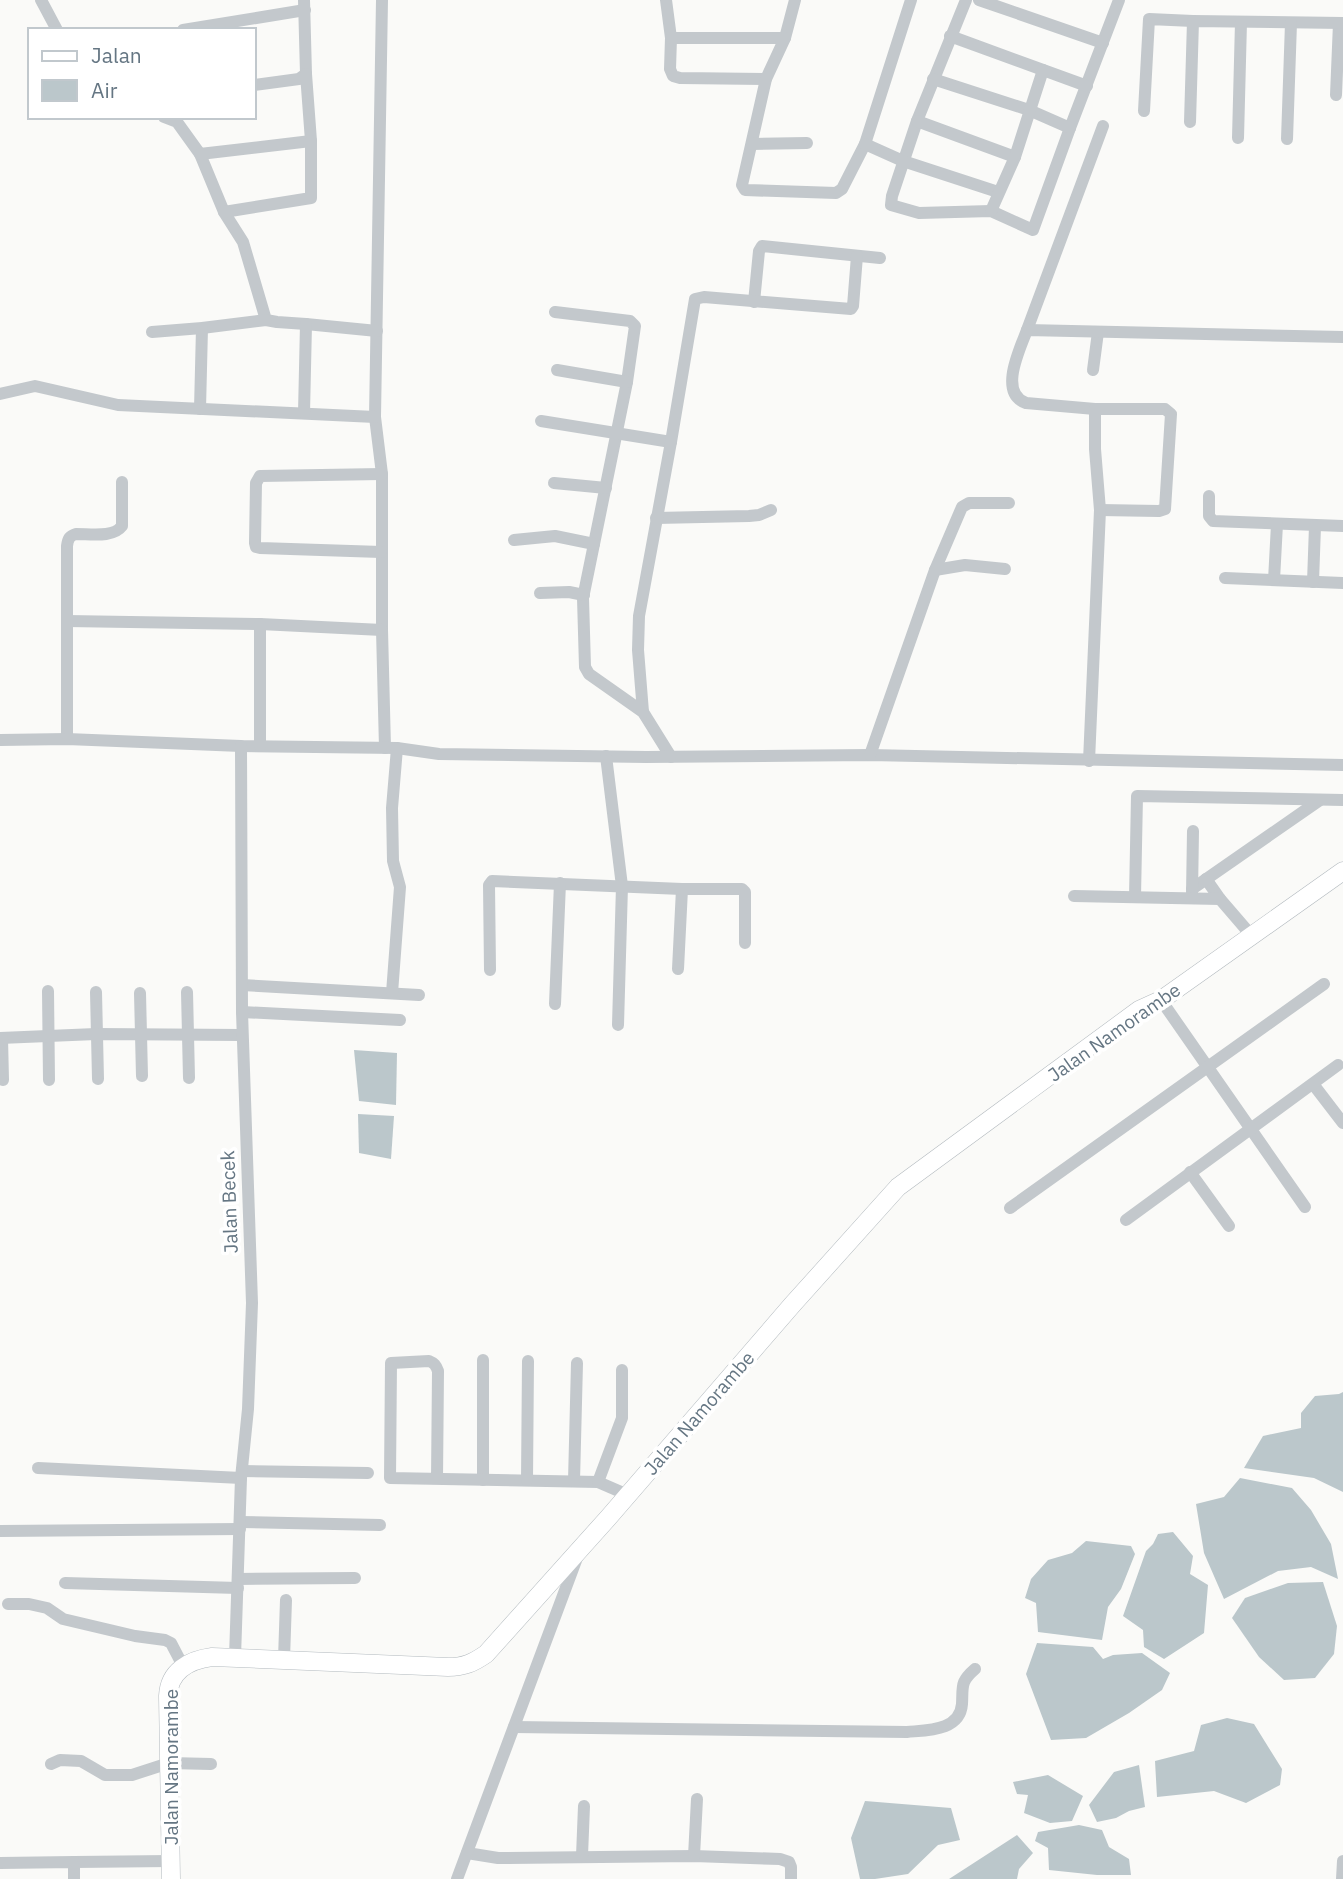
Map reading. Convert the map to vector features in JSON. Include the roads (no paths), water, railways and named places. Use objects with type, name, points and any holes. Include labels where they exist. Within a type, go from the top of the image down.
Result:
[{"type":"main road","name":"Jalan Namorambe","points":[[171,1870],[168,1688],[172,1678],[183,1666],[199,1658],[235,1657],[449,1667],[466,1666],[486,1654],[898,1187],[1139,1010],[1161,1000],[1343,871]]},
{"type":"street","points":[[41,0],[56,28]]},
{"type":"street","points":[[382,0],[375,417],[382,474],[382,630],[391,748],[393,861],[400,887],[392,993]]},
{"type":"street","points":[[666,0],[671,38],[670,69],[676,78],[766,79]]},
{"type":"street","points":[[795,0],[785,38],[766,79],[743,185],[745,190],[837,192],[842,189],[865,144],[911,0]]},
{"type":"street","points":[[966,0],[917,121],[890,202],[893,206],[919,213],[991,211],[1034,230],[1103,43],[1115,1]]},
{"type":"street","points":[[979,0],[1103,43]]},
{"type":"street","points":[[193,28],[304,5],[310,198],[224,212]]},
{"type":"street","points":[[1144,111],[1149,19],[1341,23],[1336,95]]},
{"type":"street","points":[[1190,122],[1193,21]]},
{"type":"street","points":[[1238,138],[1241,22]]},
{"type":"street","points":[[1287,139],[1291,23]]},
{"type":"street","points":[[950,36],[1087,86]]},
{"type":"street","points":[[671,38],[785,38]]},
{"type":"street","points":[[991,211],[1015,157],[1044,70]]},
{"type":"street","points":[[256,85],[299,79],[306,74]]},
{"type":"street","points":[[933,79],[1029,110],[1070,128]]},
{"type":"street","points":[[169,119],[177,122],[200,154],[224,212],[243,242],[266,320]]},
{"type":"street","points":[[917,121],[1015,157]]},
{"type":"street","points":[[1100,510],[1159,512],[1165,509],[1171,417],[1169,411],[1095,409],[1026,403],[1016,396],[1012,382],[1027,330],[1103,126]]},
{"type":"street","points":[[200,154],[310,141]]},
{"type":"street","points":[[752,144],[807,144]]},
{"type":"street","points":[[865,144],[903,161],[998,192]]},
{"type":"street","points":[[754,302],[759,251],[762,246],[880,258]]},
{"type":"street","points":[[643,712],[638,650],[639,616],[695,299],[704,297],[851,309],[857,256]]},
{"type":"street","points":[[555,312],[634,323],[636,329],[584,595],[585,667],[586,671],[643,712],[671,757]]},
{"type":"street","points":[[152,332],[266,320],[377,331]]},
{"type":"street","points":[[304,413],[306,324]]},
{"type":"street","points":[[200,409],[202,328]]},
{"type":"street","points":[[1027,330],[1343,337]]},
{"type":"street","points":[[1093,370],[1098,332]]},
{"type":"street","points":[[557,370],[627,382]]},
{"type":"street","points":[[0,394],[35,386],[111,404],[375,417]]},
{"type":"street","points":[[1088,761],[1100,510],[1095,409]]},
{"type":"street","points":[[541,421],[671,442]]},
{"type":"street","points":[[381,552],[260,548],[255,543],[256,483],[260,476],[382,474]]},
{"type":"street","points":[[67,739],[68,539],[76,534],[112,534],[120,530],[122,482]]},
{"type":"street","points":[[554,483],[606,488]]},
{"type":"street","points":[[1209,496],[1209,516],[1213,521],[1343,526]]},
{"type":"street","points":[[870,755],[935,570],[964,505],[1009,503]]},
{"type":"street","points":[[656,518],[749,516],[771,510]]},
{"type":"street","points":[[1274,580],[1277,524]]},
{"type":"street","points":[[1313,582],[1315,526]]},
{"type":"street","points":[[514,540],[555,536],[594,544]]},
{"type":"street","points":[[935,570],[965,565],[1005,569]]},
{"type":"street","points":[[1225,578],[1343,583]]},
{"type":"street","points":[[540,593],[569,592],[584,595]]},
{"type":"street","points":[[67,621],[260,624],[382,630]]},
{"type":"street","points":[[260,624],[260,746]]},
{"type":"street","points":[[0,740],[67,739],[241,746],[391,748],[439,754],[671,757],[870,755],[1343,765]]},
{"type":"street","name":"Jalan Becek","points":[[235,1657],[241,1474],[248,1409],[252,1303],[242,1035],[241,746]]},
{"type":"street","points":[[606,756],[622,886],[618,1025]]},
{"type":"street","points":[[1135,897],[1137,796],[1343,800]]},
{"type":"street","points":[[1191,894],[1206,879],[1320,800]]},
{"type":"street","points":[[1191,894],[1193,831]]},
{"type":"street","points":[[1206,879],[1251,935]]},
{"type":"street","points":[[489,970],[490,882],[496,880],[682,889],[744,889],[744,943]]},
{"type":"street","points":[[555,1004],[560,883]]},
{"type":"street","points":[[678,969],[682,889]]},
{"type":"street","points":[[1074,896],[1191,894],[1220,899]]},
{"type":"street","points":[[1010,1208],[1324,984]]},
{"type":"street","points":[[242,985],[419,995]]},
{"type":"street","points":[[48,991],[49,1080]]},
{"type":"street","points":[[96,992],[98,1079]]},
{"type":"street","points":[[187,992],[188,1078]]},
{"type":"street","points":[[140,993],[142,1076]]},
{"type":"street","points":[[1161,1000],[1305,1207]]},
{"type":"street","points":[[242,1012],[400,1020]]},
{"type":"street","points":[[3,1080],[1,1038],[96,1034],[242,1035]]},
{"type":"street","points":[[1126,1220],[1338,1065]]},
{"type":"street","points":[[1313,1084],[1343,1123]]},
{"type":"street","points":[[1190,1172],[1229,1226]]},
{"type":"street","points":[[483,1360],[483,1480]]},
{"type":"street","points":[[437,1479],[438,1371],[434,1363],[429,1361],[391,1363],[390,1478],[483,1480],[527,1480],[598,1482],[628,1495]]},
{"type":"street","points":[[527,1480],[528,1361]]},
{"type":"street","points":[[575,1481],[576,1363]]},
{"type":"street","points":[[598,1482],[622,1418],[622,1370]]},
{"type":"street","points":[[38,1468],[241,1474],[368,1473]]},
{"type":"street","points":[[0,1531],[240,1525],[380,1525]]},
{"type":"street","points":[[457,1879],[581,1547]]},
{"type":"street","points":[[65,1583],[238,1583],[355,1578]]},
{"type":"street","points":[[284,1659],[286,1600]]},
{"type":"street","points":[[9,1604],[47,1608],[63,1619],[135,1636],[165,1640],[171,1643],[183,1666]]},
{"type":"street","points":[[514,1727],[907,1732],[934,1730],[958,1716],[962,1707],[965,1678],[975,1669]]},
{"type":"street","points":[[51,1764],[60,1760],[71,1760],[88,1764],[105,1775],[126,1775],[169,1763],[211,1764]]},
{"type":"street","points":[[694,1856],[697,1799]]},
{"type":"street","points":[[582,1856],[584,1806]]},
{"type":"street","points":[[467,1853],[498,1858],[694,1856],[786,1860],[791,1867],[791,1879]]},
{"type":"street","points":[[1342,1879],[1343,1861]]},
{"type":"street","points":[[74,1862],[74,1879]]},
{"type":"street","points":[[0,1863],[74,1862],[171,1870]]},
{"type":"water","points":[[354,1050],[397,1053],[396,1105],[359,1101]]},
{"type":"water","points":[[358,1114],[394,1116],[391,1159],[359,1153]]},
{"type":"water","points":[[1343,1392],[1343,1492],[1314,1478],[1244,1468],[1263,1436],[1301,1428],[1301,1413],[1315,1396]]},
{"type":"water","points":[[1240,1478],[1292,1488],[1311,1510],[1331,1544],[1338,1579],[1311,1567],[1278,1571],[1224,1599],[1204,1553],[1196,1504],[1224,1497]]},
{"type":"water","points":[[1173,1532],[1193,1556],[1190,1574],[1208,1585],[1204,1633],[1164,1659],[1144,1647],[1143,1630],[1123,1616],[1146,1551],[1158,1534]]},
{"type":"water","points":[[1086,1541],[1131,1546],[1135,1554],[1121,1589],[1108,1607],[1102,1640],[1038,1632],[1036,1603],[1025,1598],[1031,1579],[1048,1560],[1072,1553]]},
{"type":"water","points":[[1323,1582],[1337,1626],[1334,1654],[1315,1678],[1284,1680],[1259,1657],[1232,1618],[1245,1598],[1288,1583]]},
{"type":"water","points":[[1037,1643],[1093,1647],[1103,1659],[1113,1655],[1142,1653],[1170,1673],[1162,1690],[1086,1738],[1051,1740],[1026,1674]]},
{"type":"water","points":[[1227,1718],[1254,1724],[1282,1769],[1280,1785],[1246,1803],[1214,1791],[1157,1797],[1155,1761],[1194,1751],[1201,1725]]},
{"type":"water","points":[[1139,1765],[1145,1807],[1097,1822],[1089,1805],[1114,1772]]},
{"type":"water","points":[[1048,1775],[1083,1796],[1072,1821],[1050,1823],[1024,1813],[1028,1795],[1017,1794],[1013,1782]]},
{"type":"water","points":[[865,1801],[951,1808],[960,1840],[938,1845],[908,1874],[860,1879],[851,1838]]},
{"type":"water","points":[[1079,1825],[1102,1830],[1109,1847],[1129,1859],[1131,1875],[1049,1870],[1048,1848],[1035,1841],[1038,1832]]},
{"type":"water","points":[[1017,1835],[1033,1853],[1019,1869],[1017,1879],[949,1879]]}]
